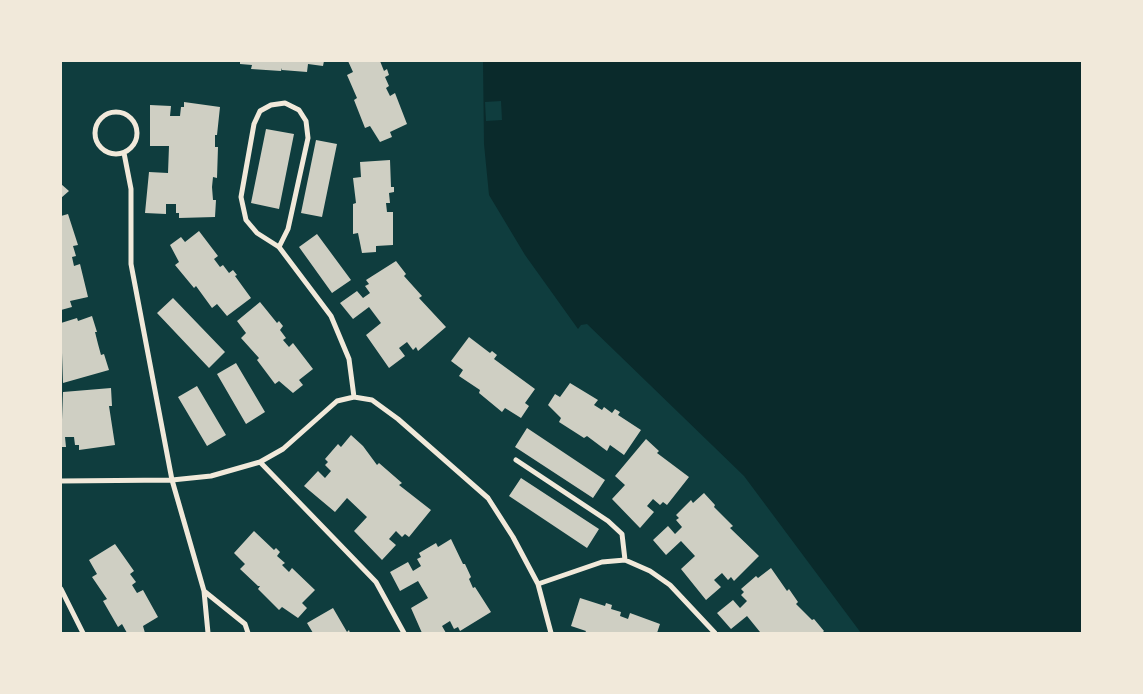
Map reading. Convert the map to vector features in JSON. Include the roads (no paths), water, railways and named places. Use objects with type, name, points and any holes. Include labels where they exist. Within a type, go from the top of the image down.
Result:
[{"type":"street","points":[[279,247],[288,229],[308,138],[306,121],[299,110],[285,103],[271,105],[260,112],[254,124],[242,197],[246,220],[257,233],[279,247],[331,316],[349,359],[354,397]]},
{"type":"street","points":[[119,112],[129,116],[136,125],[137,136],[133,146],[124,153],[113,154],[102,150],[96,141],[95,130],[99,119],[108,113],[119,112]]},
{"type":"street","points":[[124,153],[131,189],[131,264],[172,480],[204,591],[208,633]]},
{"type":"street","points":[[61,481],[172,480],[211,476],[260,462],[283,449],[337,401],[354,397],[372,400],[398,419],[488,498],[513,537],[538,584],[551,633]]},
{"type":"street","points":[[516,460],[608,521],[622,534],[625,560]]},
{"type":"street","points":[[260,462],[376,582],[404,633]]},
{"type":"street","points":[[538,584],[602,562],[625,560],[650,571],[670,585],[715,633]]},
{"type":"street","points":[[61,589],[83,633]]},
{"type":"street","points":[[204,591],[245,624],[248,633]]},
{"type":"water","points":[[483,61],[1082,61],[1082,633],[861,633],[744,476],[587,324],[581,325],[578,329],[525,255],[489,195],[484,144]]}]
